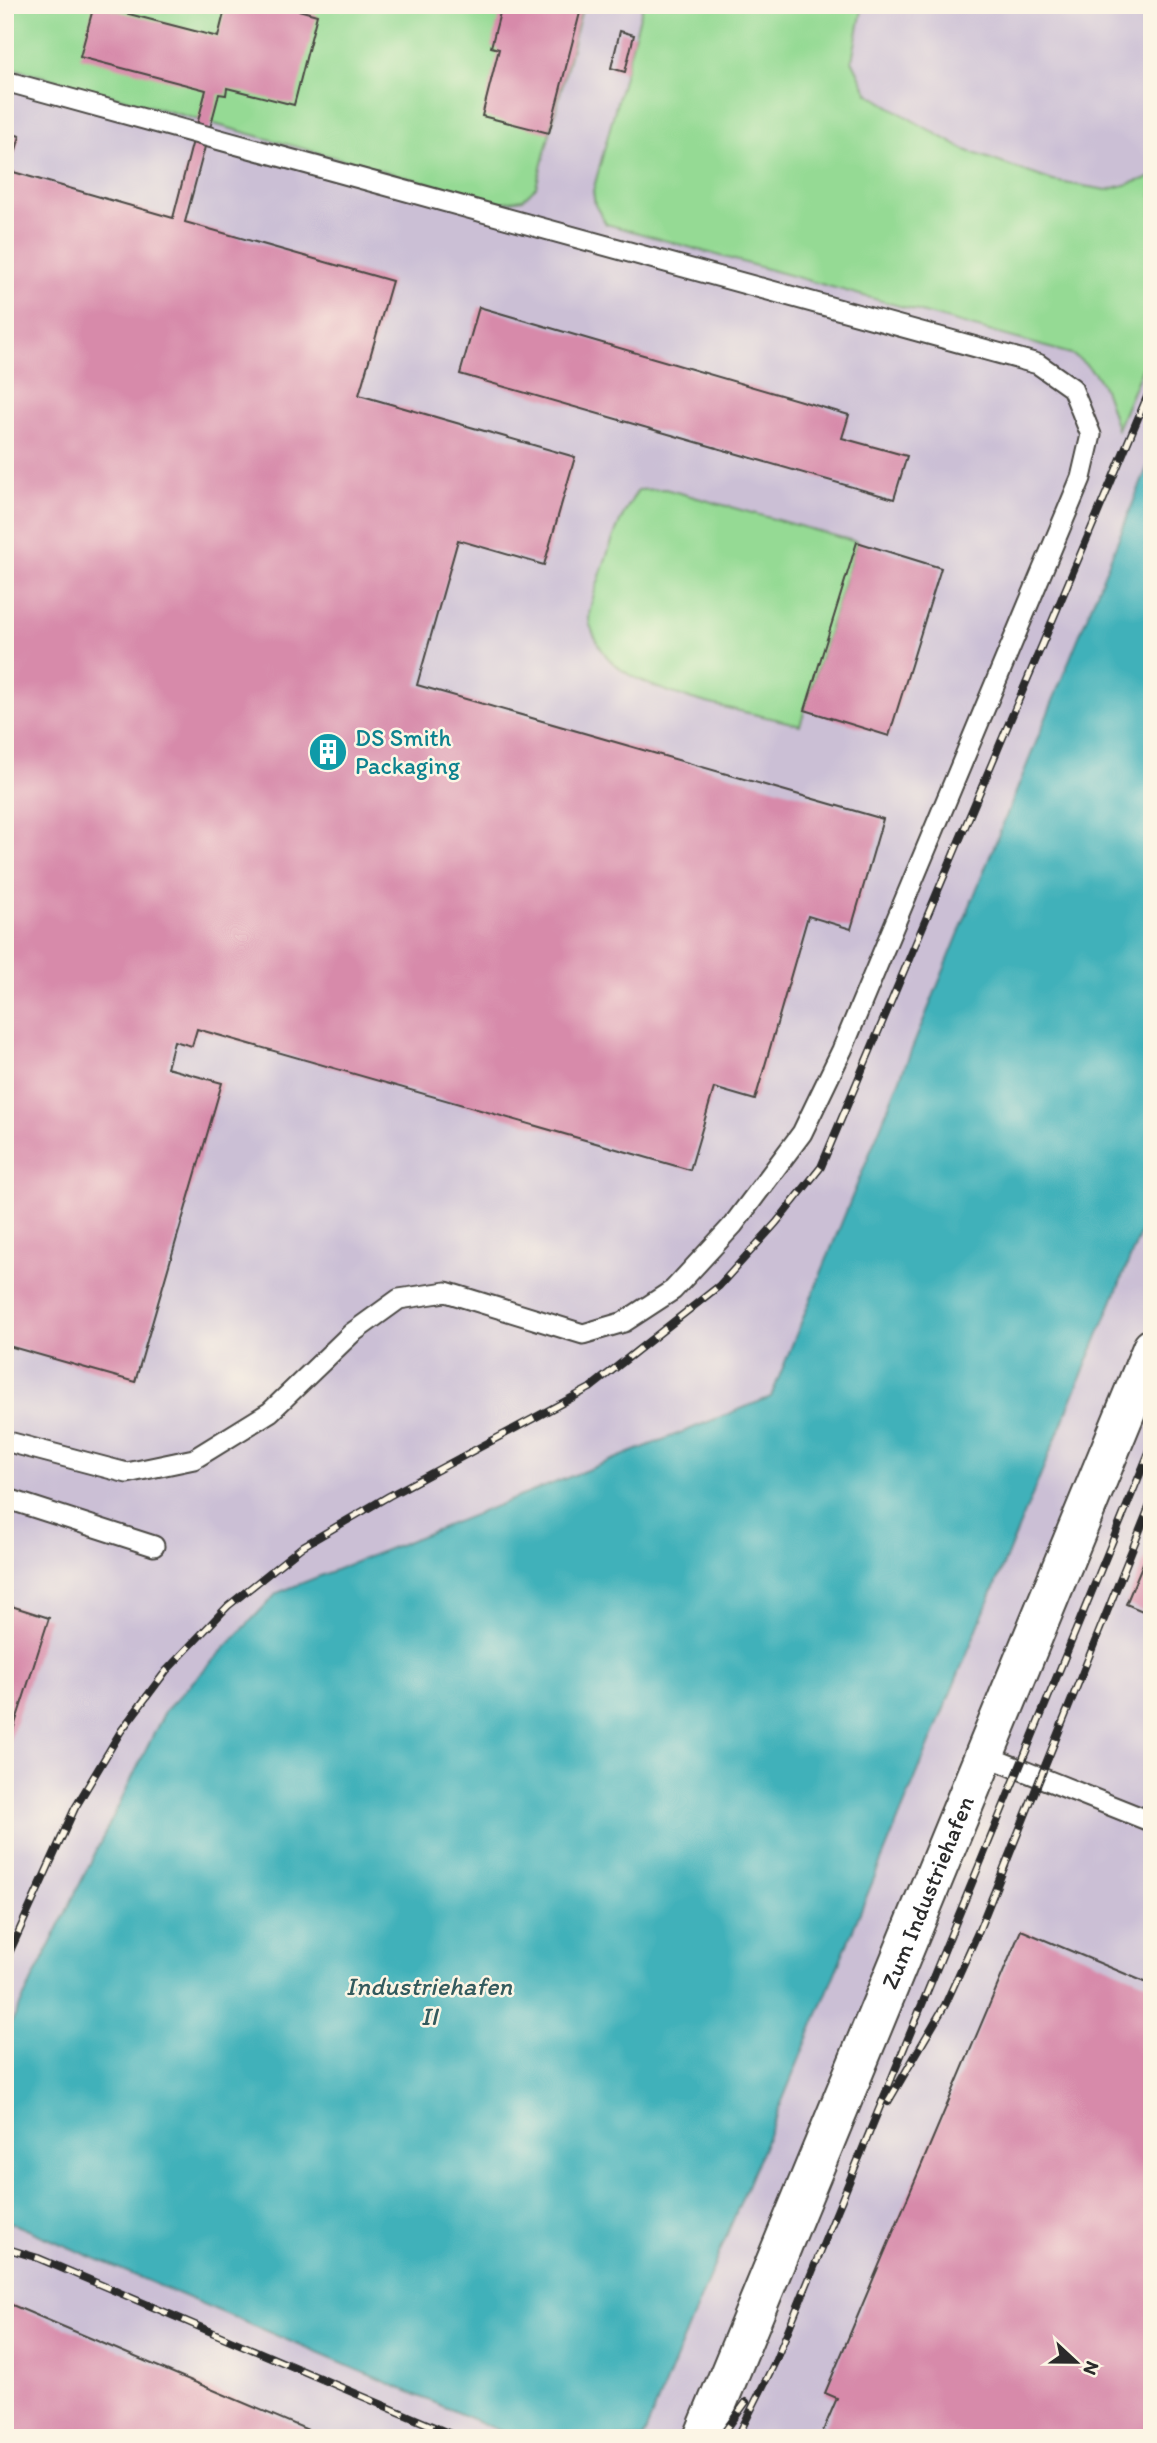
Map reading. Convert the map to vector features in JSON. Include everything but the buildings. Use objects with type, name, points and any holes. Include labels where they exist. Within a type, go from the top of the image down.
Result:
[{"type":"street","name":"Zum Industriehafen","points":[[703,2438],[1152,1348]]},
{"type":"lane","points":[[5,81],[1038,364],[1072,388],[1091,435],[1076,491],[842,1050],[802,1133],[733,1225],[673,1290],[624,1322],[583,1334],[446,1292],[399,1299],[352,1333],[270,1412],[194,1459],[127,1473],[5,1441]]},
{"type":"lane","points":[[5,1498],[154,1546]]},
{"type":"lane","points":[[984,1755],[1152,1822]]},
{"type":"shaded area","points":[[5,5],[1152,5],[1152,456],[771,1397],[277,1593],[165,1711],[5,2036]]},
{"type":"shaded area","points":[[1152,1205],[1152,2438],[643,2438]]},
{"type":"shaded area","points":[[5,2220],[517,2438],[5,2438]]},
{"type":"green space","points":[[5,5],[583,5],[536,187],[523,199],[499,203],[5,66]]},
{"type":"green space","points":[[643,5],[863,5],[852,60],[868,93],[912,120],[965,150],[1053,181],[1107,190],[1152,177],[1152,345],[1117,429],[1097,377],[1071,354],[606,224],[595,205],[593,191]]},
{"type":"green space","points":[[665,489],[857,542],[800,725],[700,701],[649,684],[628,674],[612,662],[599,645],[590,625],[589,613],[608,551],[638,490]]},
{"type":"water","name":"Industriehafen II","points":[[1152,456],[1152,1205],[643,2438],[517,2438],[5,2220],[5,2036],[165,1711],[277,1593],[771,1397]]},
{"type":"railway","points":[[5,1962],[75,1808],[121,1731],[166,1671],[228,1606],[303,1546],[389,1496],[590,1388],[719,1286],[776,1223],[821,1167],[1152,385]]},
{"type":"railway","points":[[737,2438],[775,2362],[1152,1445]]},
{"type":"railway","points":[[888,2102],[945,2005],[979,1930],[1152,1500]]},
{"type":"railway","points":[[5,2248],[38,2258],[460,2438]]},
{"type":"railway","points":[[720,2438],[746,2402]]},
{"type":"place","name":"DS Smith Packaging","points":[[328,752]]}]
